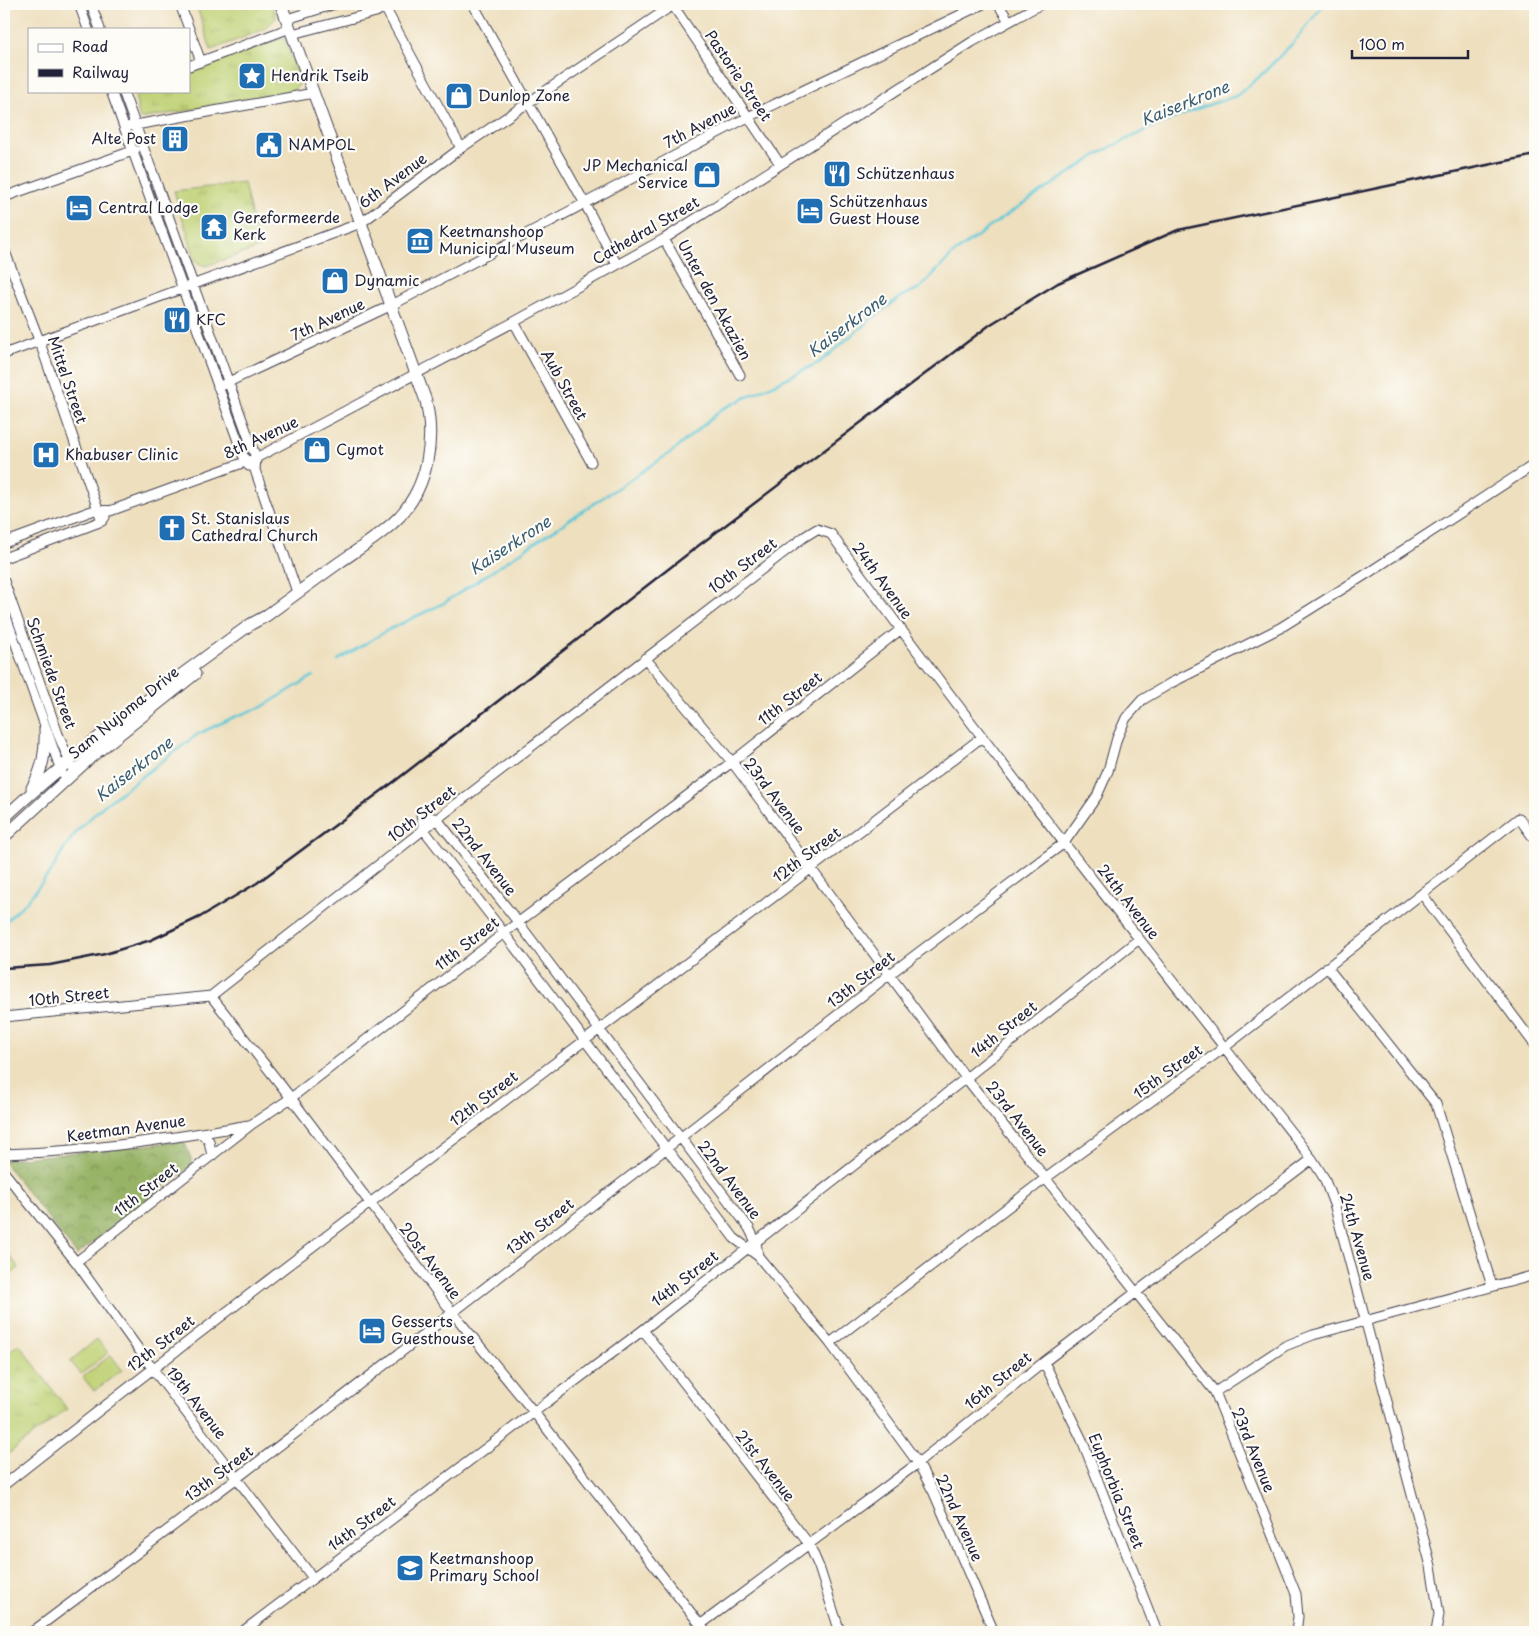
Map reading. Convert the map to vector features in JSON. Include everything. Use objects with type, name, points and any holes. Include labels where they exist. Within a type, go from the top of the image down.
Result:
[{"type":"main road","name":"Sam Nujoma Drive","points":[[4,837],[70,776],[142,716],[254,628],[266,616],[374,538],[400,516],[420,483],[427,462],[430,432],[426,401],[281,4]]},
{"type":"main road","name":"Sam Nujoma Drive","points":[[4,818],[64,764],[170,683],[251,624],[266,616]]},
{"type":"main road","points":[[29,794],[43,766],[46,729]]},
{"type":"street","points":[[78,4],[88,28]]},
{"type":"street","points":[[91,4],[100,28]]},
{"type":"street","points":[[180,4],[189,28]]},
{"type":"street","points":[[190,66],[290,27],[335,4]]},
{"type":"street","points":[[473,4],[584,202],[617,265]]},
{"type":"street","name":"6th Avenue","points":[[4,354],[361,222],[528,101],[673,4],[684,4]]},
{"type":"street","name":"Pastorie Street","points":[[673,4],[780,164]]},
{"type":"street","name":"7th Avenue","points":[[218,388],[392,305],[748,116],[983,4]]},
{"type":"street","points":[[998,4],[1009,21]]},
{"type":"street","name":"Cathedral Street","points":[[416,374],[664,239],[1009,21],[1041,4]]},
{"type":"street","points":[[290,27],[376,12],[385,5],[461,148]]},
{"type":"street","points":[[190,32],[201,62]]},
{"type":"street","points":[[111,92],[246,463],[255,470]]},
{"type":"street","points":[[123,92],[142,148],[256,458],[255,470],[297,592]]},
{"type":"street","points":[[124,127],[314,93]]},
{"type":"street","points":[[4,198],[142,148]]},
{"type":"street","name":"Unter den Akazien","points":[[664,239],[740,375]]},
{"type":"street","name":"Mittel Street","points":[[4,249],[39,340],[102,521]]},
{"type":"street","name":"Aub Street","points":[[514,322],[591,462]]},
{"type":"street","name":"8th Avenue","points":[[4,543],[97,509],[110,511],[246,463],[416,374]]},
{"type":"street","name":"13th Street","points":[[32,1632],[237,1478],[680,1138],[890,974],[1064,843],[1098,796],[1108,771],[1117,738],[1126,718],[1142,700],[1171,683],[1280,628],[1535,464]]},
{"type":"street","points":[[4,558],[102,521],[110,511]]},
{"type":"street","name":"24th Avenue","points":[[817,529],[831,534],[900,630],[1312,1159],[1324,1178],[1335,1207],[1431,1566],[1439,1614],[1436,1632]]},
{"type":"street","name":"10th Street","points":[[4,1017],[211,996],[645,658],[817,529]]},
{"type":"street","name":"Schmiede Street","points":[[4,581],[64,764]]},
{"type":"street","name":"Schmiede Street","points":[[4,611],[46,729],[70,776]]},
{"type":"street","name":"11th Street","points":[[76,1262],[252,1124],[291,1098],[518,922],[732,762],[900,630]]},
{"type":"street","name":"23rd Avenue","points":[[645,658],[732,762],[966,1078],[1215,1392],[1296,1594],[1298,1617],[1296,1632]]},
{"type":"street","name":"12th Street","points":[[4,1484],[152,1368],[812,869],[982,737]]},
{"type":"street","name":"22nd Avenue","points":[[758,1256],[756,1242],[749,1228],[518,922],[437,819],[421,814],[424,830],[504,933],[665,1148],[734,1238],[758,1256],[830,1343],[918,1463],[934,1493],[994,1632]]},
{"type":"street","name":"15th Street","points":[[830,1343],[1046,1178],[1224,1047],[1519,818],[1535,840]]},
{"type":"street","points":[[1422,894],[1535,1045]]},
{"type":"street","name":"14th Street","points":[[242,1632],[643,1330],[966,1078],[1139,939]]},
{"type":"street","points":[[1327,967],[1436,1104],[1492,1286]]},
{"type":"street","name":"20st Avenue","points":[[211,996],[291,1098],[452,1312],[533,1411],[703,1629]]},
{"type":"street","name":"Keetman Avenue","points":[[4,1154],[70,1151],[252,1124]]},
{"type":"street","points":[[201,1133],[208,1141],[212,1156]]},
{"type":"street","name":"16th Street","points":[[703,1629],[809,1544],[918,1463],[1044,1362],[1312,1159]]},
{"type":"street","name":"19th Avenue","points":[[4,1172],[76,1262],[152,1368],[313,1578]]},
{"type":"street","points":[[1215,1392],[1285,1346],[1313,1335],[1535,1274]]},
{"type":"street","name":"21st Avenue","points":[[643,1330],[809,1544],[840,1632]]},
{"type":"street","name":"Euphorbia Street","points":[[1044,1362],[1082,1440],[1157,1632]]},
{"type":"green space","points":[[196,4],[272,4],[276,18],[265,29],[211,50]]},
{"type":"green space","points":[[284,38],[301,83],[291,92],[140,119],[134,92],[190,92],[190,70]]},
{"type":"green space","points":[[244,183],[259,248],[205,266],[196,262],[174,191]]},
{"type":"green space","points":[[184,1141],[193,1164],[77,1255],[4,1162],[4,1160]]},
{"type":"green space","points":[[4,1248],[19,1268],[4,1280]]},
{"type":"green space","points":[[97,1339],[108,1353],[81,1374],[70,1361]]},
{"type":"green space","points":[[19,1344],[67,1409],[4,1457],[4,1355]]},
{"type":"green space","points":[[111,1355],[122,1370],[94,1391],[83,1377]]},
{"type":"waterway","name":"Kaiserkrone","points":[[338,660],[388,630],[444,603],[673,451],[722,409],[820,362],[872,318],[902,296],[920,288],[953,254],[1002,218],[1103,151],[1148,129],[1205,106],[1236,96],[1259,77],[1294,42],[1324,4]]},
{"type":"waterway","name":"Kaiserkrone","points":[[4,923],[27,901],[52,870],[63,850],[78,830],[103,806],[198,734],[234,717],[262,707],[313,676]]},
{"type":"railway","points":[[4,968],[50,965],[105,954],[151,940],[200,917],[257,883],[395,781],[698,546],[991,324],[1058,283],[1178,230],[1535,155]]},
{"type":"place","name":"Hendrik Tseib","points":[[252,76]]},
{"type":"place","name":"Dunlop Zone","points":[[459,96]]},
{"type":"place","name":"Alte Post","points":[[175,139]]},
{"type":"place","name":"NAMPOL","points":[[269,145]]},
{"type":"place","name":"Schützenhaus","points":[[837,174]]},
{"type":"place","name":"JP Mechanical Service","points":[[707,175]]},
{"type":"place","name":"Central Lodge","points":[[79,208]]},
{"type":"place","name":"Schützenhaus Guest House","points":[[810,211]]},
{"type":"place","name":"Gereformeerde Kerk","points":[[214,227]]},
{"type":"place","name":"Keetmanshoop Municipal Museum","points":[[420,241]]},
{"type":"place","name":"Dynamic","points":[[335,281]]},
{"type":"place","name":"KFC","points":[[177,320]]},
{"type":"place","name":"Cymot","points":[[317,450]]},
{"type":"place","name":"Khabuser Clinic","points":[[46,455]]},
{"type":"place","name":"St. Stanislaus Cathedral Church","points":[[172,528]]},
{"type":"place","name":"Gesserts Guesthouse","points":[[372,1331]]},
{"type":"place","name":"Keetmanshoop Primary School","points":[[410,1568]]}]
